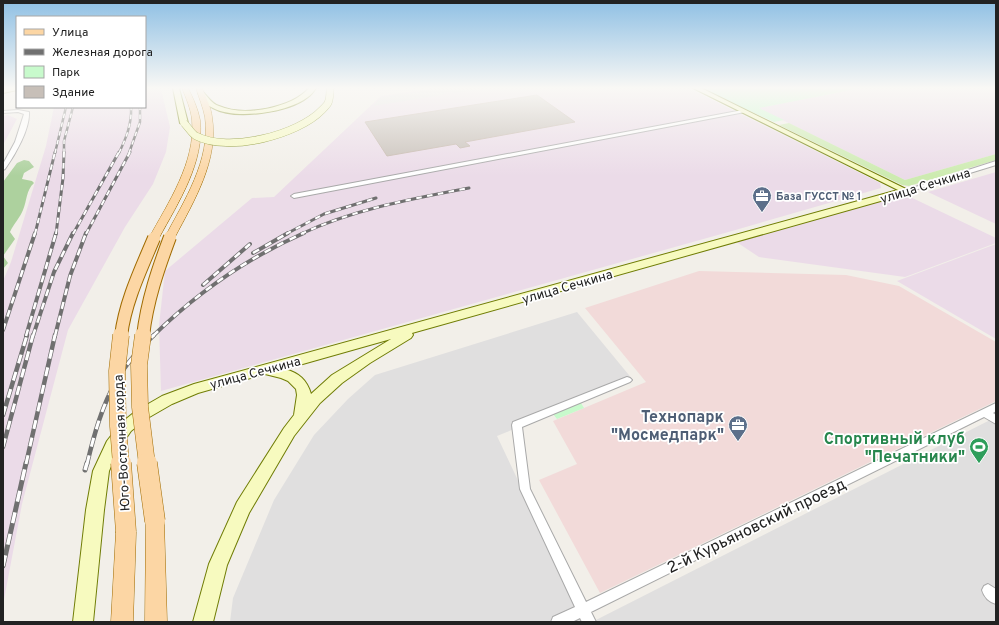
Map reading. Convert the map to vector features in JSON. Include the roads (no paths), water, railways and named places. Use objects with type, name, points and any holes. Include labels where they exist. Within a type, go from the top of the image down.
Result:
[{"type":"main road","name":"Юго-Восточная хорда","points":[[122,622],[126,532],[118,426],[117,371],[123,322],[138,276],[154,238],[186,173],[194,145],[195,117]]},
{"type":"main road","name":"Юго-Восточная хорда","points":[[156,622],[155,521],[140,407],[139,365],[145,318],[156,274],[170,238],[204,164],[209,144],[208,117]]},
{"type":"street","points":[[3,168],[12,156],[26,117]]},
{"type":"street","points":[[183,117],[186,129],[192,135],[209,141],[236,142],[267,138],[296,128],[313,117]]},
{"type":"street","points":[[294,196],[710,117]]},
{"type":"street","points":[[756,117],[906,191]]},
{"type":"street","name":"улица Сечкина","points":[[83,622],[95,510],[101,472],[112,446],[126,427],[141,415],[167,400],[194,389],[906,191],[996,163]]},
{"type":"street","points":[[203,622],[218,564],[243,508],[288,432],[300,416],[315,399],[337,379],[378,352],[427,324]]},
{"type":"street","points":[[265,369],[293,377],[299,382],[304,389],[305,396],[304,405],[300,416]]},
{"type":"street","points":[[589,622],[524,489],[517,425],[627,380]]},
{"type":"street","name":"2-й Курьяновский проезд","points":[[558,622],[996,407]]},
{"type":"street","points":[[985,413],[996,420]]},
{"type":"railway","points":[[55,153],[64,117]]},
{"type":"railway","points":[[64,152],[64,141],[70,117]]},
{"type":"railway","points":[[119,153],[126,136],[130,117]]},
{"type":"railway","points":[[129,153],[140,122],[140,117]]},
{"type":"railway","points":[[35,234],[55,152]]},
{"type":"railway","points":[[56,234],[63,178],[64,152]]},
{"type":"railway","points":[[73,234],[119,152]]},
{"type":"railway","points":[[86,234],[130,152]]},
{"type":"railway","points":[[301,234],[321,225],[363,211],[469,188]]},
{"type":"railway","points":[[286,234],[324,214],[376,198]]},
{"type":"railway","points":[[3,330],[35,233]]},
{"type":"railway","points":[[26,336],[56,233]]},
{"type":"railway","points":[[33,336],[54,272],[73,233]]},
{"type":"railway","points":[[55,336],[70,276],[86,233]]},
{"type":"railway","points":[[253,253],[288,233]]},
{"type":"railway","points":[[153,336],[188,305],[224,277],[263,253],[304,233]]},
{"type":"railway","points":[[203,285],[250,244]]},
{"type":"railway","points":[[3,415],[27,335]]},
{"type":"railway","points":[[3,447],[33,335]]},
{"type":"railway","points":[[26,464],[55,335]]},
{"type":"railway","points":[[87,464],[99,420],[112,390],[129,362],[153,336]]},
{"type":"railway","points":[[3,566],[26,463]]},
{"type":"railway","points":[[85,470],[87,463]]},
{"type":"place","name":"База ГУССТ № 1","points":[[762,213]]},
{"type":"place","name":"Технопарк \"Мосмедпарк\"","points":[[738,442]]},
{"type":"place","name":"Спортивный клуб \"Печатники\"","points":[[979,464]]}]
